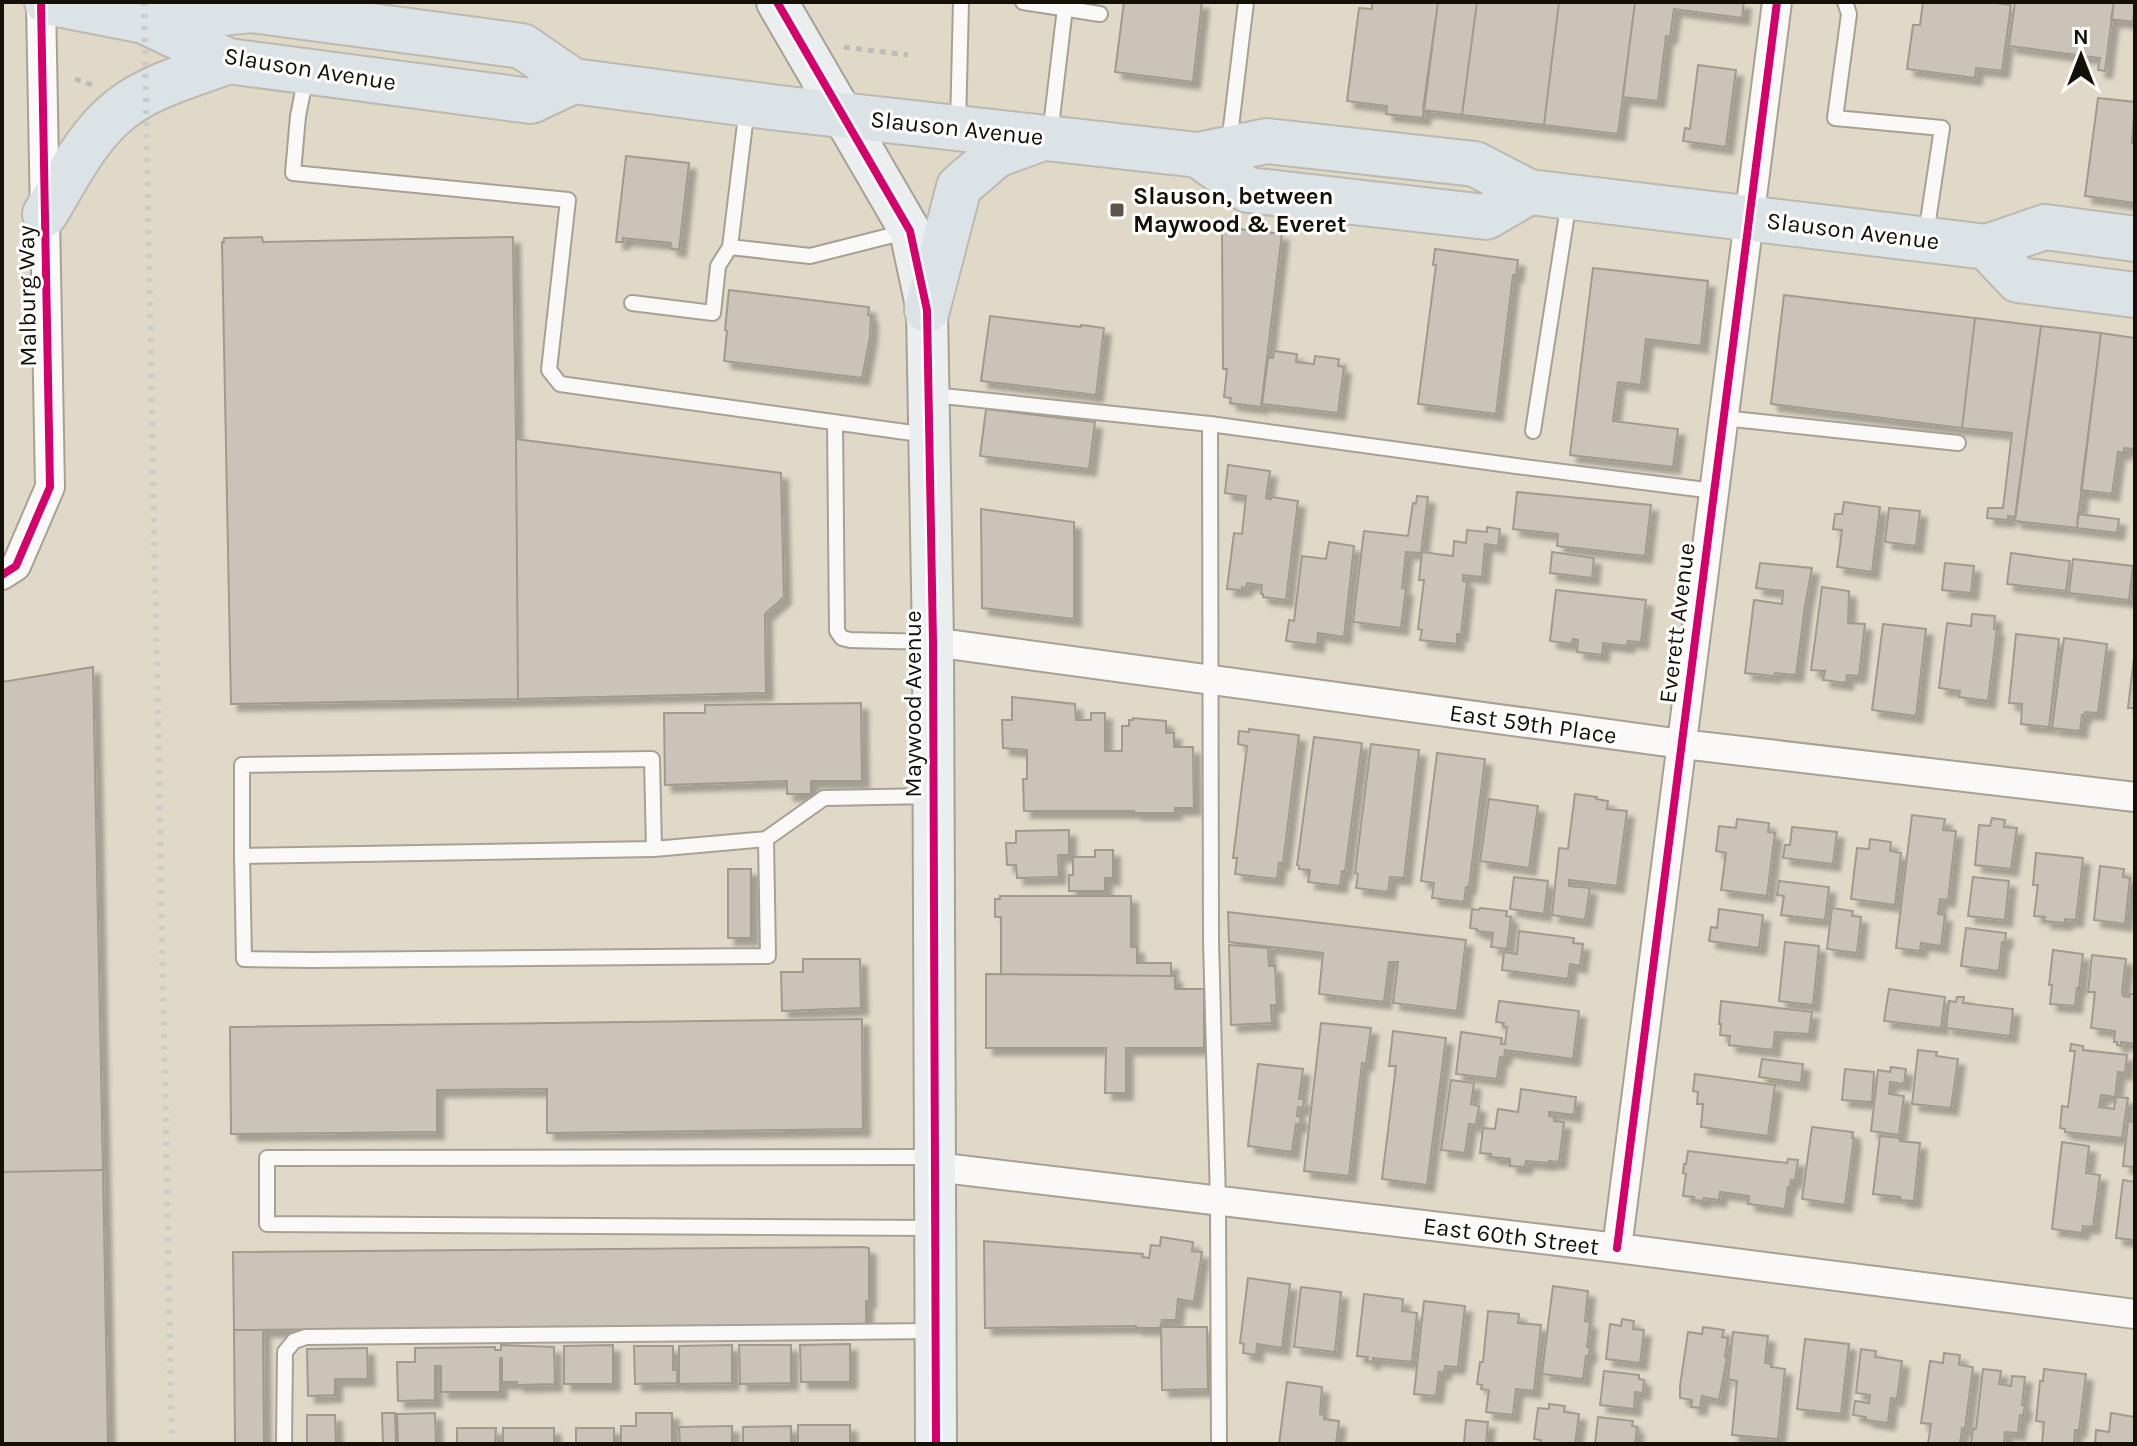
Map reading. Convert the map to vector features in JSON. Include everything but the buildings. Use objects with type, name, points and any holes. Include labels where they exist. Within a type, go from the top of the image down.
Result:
[{"type":"main road","name":"Slauson Avenue","points":[[47,2],[144,21],[228,61],[531,101],[573,81]]},
{"type":"main road","name":"Slauson Avenue","points":[[144,21],[251,6],[522,46],[573,81],[841,115],[1046,138],[1213,152],[1267,141],[1475,164],[1550,195],[1987,247],[2045,227],[2135,239]]},
{"type":"main road","points":[[45,214],[93,137],[120,109],[146,93],[228,61]]},
{"type":"main road","points":[[927,310],[959,187],[996,155],[1046,138]]},
{"type":"main road","points":[[1987,247],[2018,280],[2135,295]]},
{"type":"street","name":"Malburg Way","points":[[2,575],[16,566],[50,487],[41,2]]},
{"type":"street","name":"Maywood Avenue","points":[[777,2],[910,231],[927,310],[933,642],[936,1444]]},
{"type":"street","name":"Everett Avenue","points":[[1617,1248],[1777,2]]},
{"type":"street","name":"East 59th Place","points":[[933,642],[1682,744],[2135,797]]},
{"type":"street","name":"East 60th Street","points":[[935,1162],[1218,1201],[2135,1314]]},
{"type":"lane","points":[[958,128],[961,2]]},
{"type":"lane","points":[[1023,2],[1100,14]]},
{"type":"lane","points":[[1213,152],[1246,2]]},
{"type":"lane","points":[[1845,2],[1849,14],[1835,118],[1942,128],[1925,239]]},
{"type":"lane","points":[[1046,138],[1065,8]]},
{"type":"lane","points":[[307,72],[298,116],[293,173],[568,200],[549,370],[560,384],[930,435]]},
{"type":"lane","points":[[632,303],[713,313],[718,266],[730,247],[747,103]]},
{"type":"lane","points":[[1533,431],[1550,195]]},
{"type":"lane","points":[[730,247],[810,256],[910,231]]},
{"type":"lane","points":[[929,394],[1210,424],[1714,491]]},
{"type":"lane","points":[[1723,418],[1958,443]]},
{"type":"lane","points":[[835,422],[837,631],[842,638],[850,640],[933,642]]},
{"type":"lane","points":[[1210,424],[1211,941],[1218,1201],[1219,1444]]},
{"type":"lane","points":[[654,849],[652,759],[242,765],[244,959],[768,956],[766,839]]},
{"type":"lane","points":[[242,856],[654,849],[766,839],[824,798],[933,796]]},
{"type":"lane","points":[[935,1162],[267,1158],[267,1224],[935,1228]]},
{"type":"lane","points":[[284,1444],[285,1352],[294,1341],[306,1337],[935,1331]]},
{"type":"path","points":[[836,46],[908,55]]},
{"type":"railway","points":[[144,2],[172,1444]]},
{"type":"cycle path","points":[[2,575],[16,566],[50,487],[41,2]]},
{"type":"cycle path","points":[[777,2],[910,231],[927,310],[933,642],[936,1444]]},
{"type":"cycle path","points":[[1617,1248],[1777,2]]},
{"type":"place","name":"Slauson, between Maywood & Everet","points":[[1117,210]]}]
